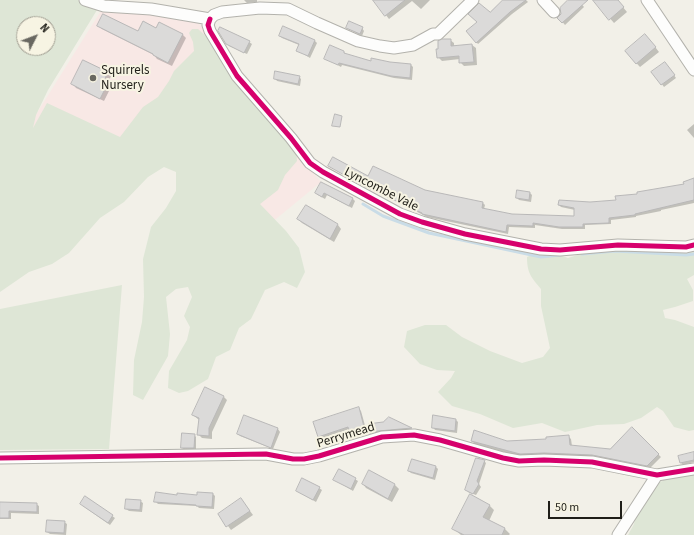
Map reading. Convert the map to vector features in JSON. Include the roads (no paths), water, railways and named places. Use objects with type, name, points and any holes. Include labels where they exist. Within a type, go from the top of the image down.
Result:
[{"type":"street","points":[[85,0],[104,6],[151,9],[210,19],[214,15],[222,12],[260,8],[288,9]]},
{"type":"street","points":[[275,0],[288,9],[316,23],[358,41],[394,48],[413,45],[433,34],[438,34],[472,0]]},
{"type":"street","points":[[543,0],[554,12]]},
{"type":"street","points":[[647,0],[694,70]]},
{"type":"street","name":"Lyncombe Vale","points":[[210,19],[208,25],[210,31],[237,76],[291,138],[310,163],[323,172],[400,214],[464,234],[541,249],[560,250],[618,245],[694,246]]},
{"type":"street","name":"Perrymead","points":[[0,458],[266,454],[293,459],[304,459],[319,456],[382,436],[414,435],[440,440],[503,458],[519,460],[592,462],[657,475],[694,469]]},
{"type":"street","points":[[618,535],[657,475]]},
{"type":"waterway","points":[[363,204],[383,216],[429,233],[541,257],[560,255]]},
{"type":"waterway","points":[[582,254],[615,251],[686,255],[694,254]]},
{"type":"place","name":"Squirrels Nursery","points":[[93,78]]}]
